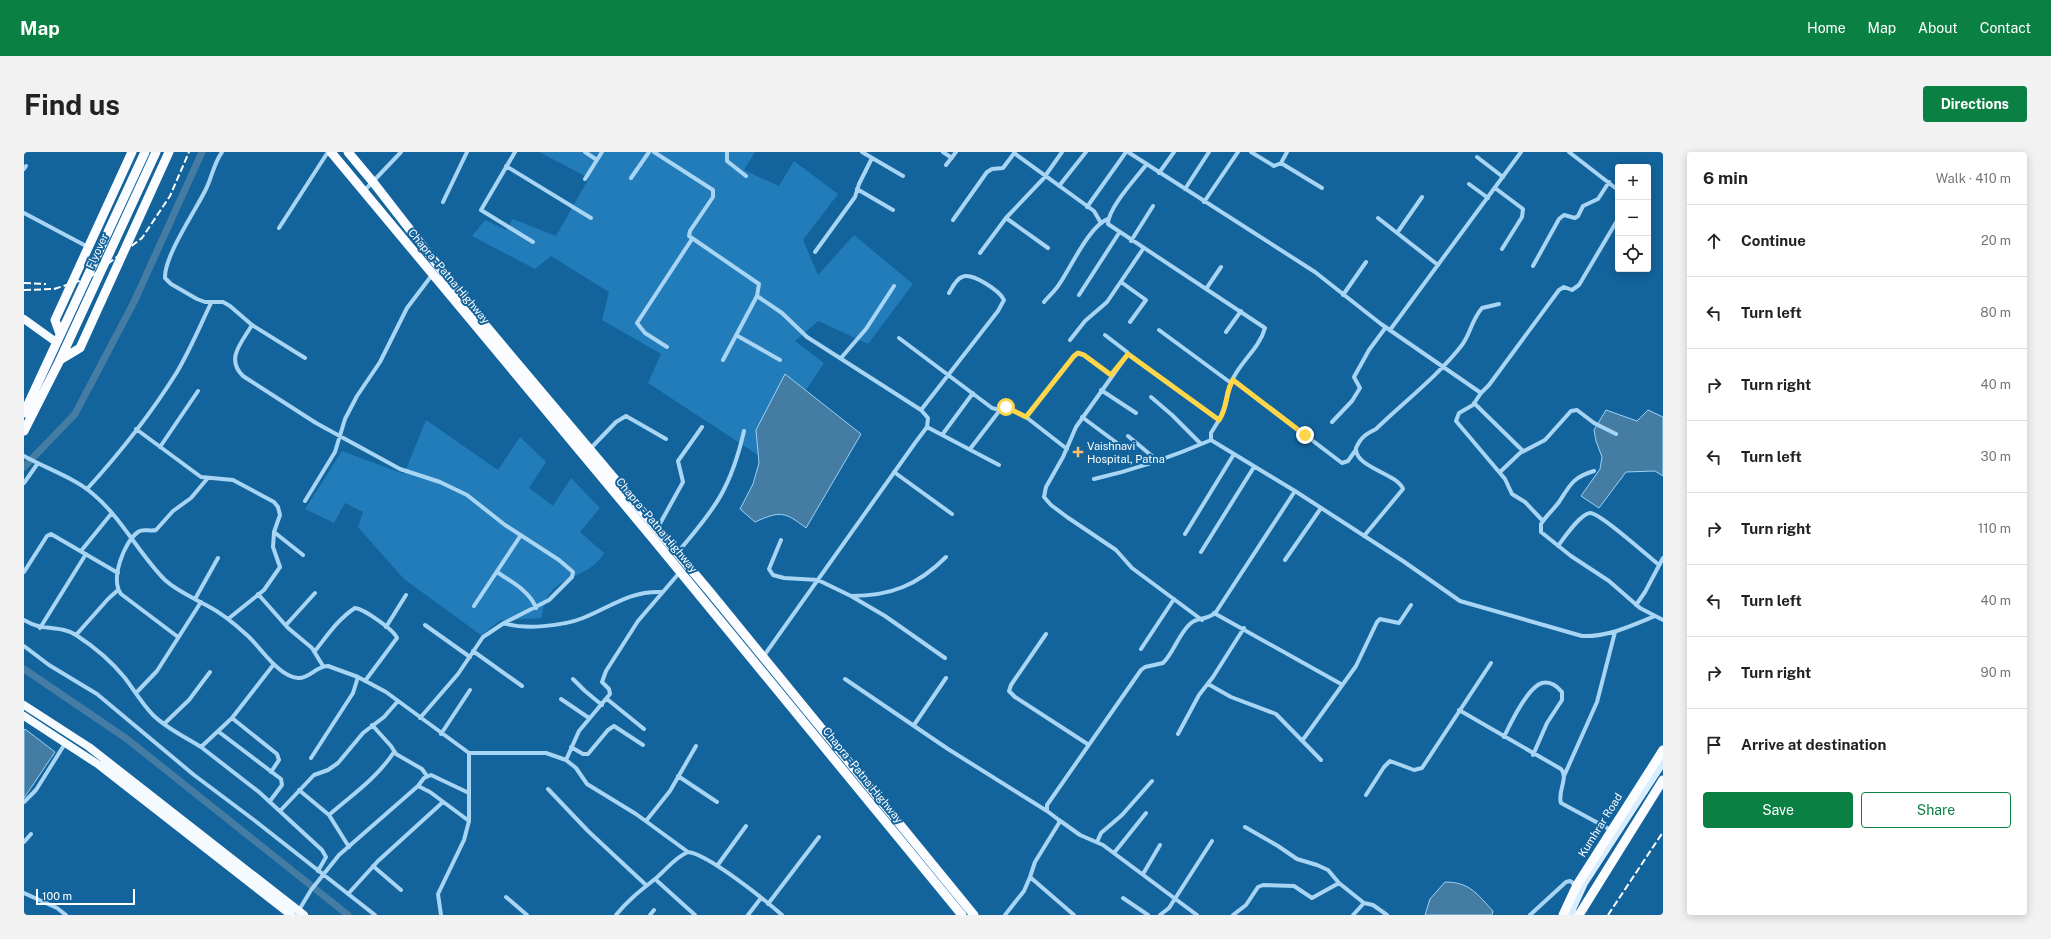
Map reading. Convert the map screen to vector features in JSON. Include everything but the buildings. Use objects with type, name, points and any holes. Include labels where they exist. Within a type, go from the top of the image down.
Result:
[{"type":"highway","points":[[58,338],[55,320],[132,152]]},
{"type":"highway","name":"Flyover","points":[[24,413],[145,152]]},
{"type":"highway","name":"Flyover","points":[[24,431],[60,360],[156,152]]},
{"type":"highway","points":[[60,360],[80,348],[169,152]]},
{"type":"highway","name":"Chapra - Patna Highway","points":[[330,152],[680,572],[962,915]]},
{"type":"highway","name":"Chapra - Patna Highway","points":[[348,152],[374,182],[436,266],[677,553],[974,915]]},
{"type":"highway","name":"Kumhrar Road","points":[[1563,915],[1577,885],[1663,750]]},
{"type":"highway","points":[[1579,915],[1663,780]]},
{"type":"main road","points":[[24,319],[58,338]]},
{"type":"main road","points":[[24,705],[89,747],[300,914]]},
{"type":"main road","points":[[25,717],[67,742],[148,802],[291,915]]},
{"type":"main road","points":[[1571,915],[1584,883],[1663,762]]},
{"type":"street","points":[[222,152],[206,189],[172,253],[165,273],[165,278],[171,284],[197,299],[211,303],[223,302],[252,325],[305,358]]},
{"type":"street","points":[[279,228],[330,152]]},
{"type":"street","points":[[443,202],[467,152]]},
{"type":"street","points":[[515,152],[481,210],[533,242]]},
{"type":"street","points":[[585,152],[597,160]]},
{"type":"street","points":[[585,179],[602,152]]},
{"type":"street","points":[[631,178],[649,152]]},
{"type":"street","points":[[654,152],[713,190],[713,197],[690,231],[689,236],[757,282],[760,287],[757,296],[723,360]]},
{"type":"street","points":[[727,152],[727,161],[746,176]]},
{"type":"street","points":[[862,152],[903,176]]},
{"type":"street","points":[[943,152],[952,158]]},
{"type":"street","points":[[946,165],[956,152]]},
{"type":"street","points":[[980,253],[1006,218],[1045,176],[1062,152]]},
{"type":"street","points":[[1059,186],[1086,152]]},
{"type":"street","points":[[1087,207],[1127,152],[1315,272],[1388,329],[1481,394]]},
{"type":"street","points":[[1134,157],[1138,152]]},
{"type":"street","points":[[1159,173],[1174,152]]},
{"type":"street","points":[[1185,189],[1209,152]]},
{"type":"street","points":[[1204,202],[1238,152]]},
{"type":"street","points":[[1251,152],[1274,166],[1281,163],[1287,152]]},
{"type":"street","points":[[1332,422],[1356,395],[1360,388],[1354,378],[1369,350],[1388,329],[1438,265],[1520,152]]},
{"type":"street","points":[[1569,152],[1615,187]]},
{"type":"street","points":[[363,192],[374,182],[399,153]]},
{"type":"street","points":[[953,220],[987,172],[992,169],[1003,168],[1014,153],[1087,207],[1098,216],[1101,223]]},
{"type":"street","points":[[1477,157],[1503,177]]},
{"type":"street","points":[[815,252],[852,201],[872,158]]},
{"type":"street","points":[[1281,163],[1322,188]]},
{"type":"street","points":[[1146,165],[1112,210],[1108,219],[1108,224],[1111,228],[1265,328],[1261,338],[1232,382],[1226,409],[1211,433],[1211,440]]},
{"type":"street","points":[[506,166],[591,218]]},
{"type":"street","points":[[1533,266],[1559,219],[1564,215],[1575,218],[1578,216],[1584,206],[1598,200],[1609,182]]},
{"type":"street","points":[[1469,184],[1488,198]]},
{"type":"street","points":[[1495,188],[1523,209],[1522,217],[1502,249]]},
{"type":"street","points":[[857,189],[893,210]]},
{"type":"street","points":[[1396,233],[1422,198]]},
{"type":"street","points":[[1131,241],[1153,206]]},
{"type":"street","points":[[24,213],[88,247]]},
{"type":"street","points":[[1006,218],[1048,248]]},
{"type":"street","points":[[1378,218],[1438,265]]},
{"type":"street","points":[[1044,302],[1060,285],[1093,232],[1101,223],[1108,219]]},
{"type":"street","points":[[1543,521],[1525,502],[1512,494],[1508,483],[1500,472],[1456,421],[1459,413],[1474,402],[1489,385],[1559,290],[1564,287],[1572,290],[1579,285],[1615,224]]},
{"type":"street","points":[[1079,296],[1120,233]]},
{"type":"street","points":[[667,347],[645,333],[637,323],[692,239]]},
{"type":"street","points":[[1070,340],[1085,321],[1102,308],[1143,249]]},
{"type":"street","points":[[1343,295],[1366,262]]},
{"type":"street","points":[[1206,289],[1221,267]]},
{"type":"street","points":[[305,501],[335,452],[348,412],[380,362],[400,321],[432,275]]},
{"type":"street","points":[[921,410],[998,311],[1004,300],[1002,296],[984,283],[966,276],[961,277],[949,293]]},
{"type":"street","points":[[1121,282],[1146,300],[1130,322]]},
{"type":"street","points":[[841,358],[866,329],[894,286]]},
{"type":"street","points":[[757,296],[782,313],[804,334],[921,410],[928,418],[926,427],[763,658]]},
{"type":"street","points":[[87,488],[109,464],[136,429],[177,371],[211,303]]},
{"type":"street","points":[[1159,330],[1342,463],[1348,461],[1356,451],[1356,448],[1363,436],[1376,429],[1443,367],[1467,338],[1471,324],[1482,308],[1499,304]]},
{"type":"street","points":[[1226,332],[1241,311]]},
{"type":"street","points":[[252,325],[234,359],[234,363],[238,372],[256,386],[340,436],[400,469],[458,489],[521,535],[563,562],[573,572],[572,577],[557,594],[536,608],[504,623],[483,638],[458,674],[420,718]]},
{"type":"street","points":[[736,335],[780,360]]},
{"type":"street","points":[[1105,335],[1128,354],[1219,420]]},
{"type":"street","points":[[899,338],[992,408],[1000,410]]},
{"type":"street","points":[[1026,417],[1074,356],[1078,353],[1084,355],[1111,375]]},
{"type":"street","points":[[1128,354],[1111,375],[1076,427],[1068,449],[1046,486],[1044,497],[1051,505],[1067,517],[1116,550],[1126,564],[1202,620]]},
{"type":"street","points":[[1101,390],[1136,413]]},
{"type":"street","points":[[160,447],[198,391]]},
{"type":"street","points":[[942,435],[973,393]]},
{"type":"street","points":[[1151,397],[1172,415],[1201,444]]},
{"type":"street","points":[[1474,402],[1523,451]]},
{"type":"street","points":[[970,449],[1000,410],[1006,407],[1026,417],[1068,449]]},
{"type":"street","points":[[1500,472],[1523,451],[1545,440],[1571,411],[1574,410],[1594,423],[1616,434]]},
{"type":"street","points":[[590,449],[616,422],[626,416],[666,439]]},
{"type":"street","points":[[1082,417],[1117,443]]},
{"type":"street","points":[[657,529],[683,482],[678,464],[680,457],[702,426]]},
{"type":"street","points":[[926,427],[999,465]]},
{"type":"street","points":[[136,429],[195,474],[207,479],[233,480],[274,502],[278,507],[280,515],[274,532],[274,552],[280,562],[280,567],[269,584],[228,619]]},
{"type":"street","points":[[677,553],[712,512],[725,489],[738,456],[744,431]]},
{"type":"street","points":[[1128,436],[1158,462]]},
{"type":"street","points":[[1094,479],[1158,462],[1211,440]]},
{"type":"street","points":[[1211,440],[1295,491],[1364,536],[1452,597],[1466,604],[1513,615],[1573,635],[1595,636],[1615,632],[1655,616]]},
{"type":"street","points":[[1356,451],[1366,463],[1400,484],[1403,489],[1364,536]]},
{"type":"street","points":[[1185,534],[1234,454]]},
{"type":"street","points":[[24,456],[87,488],[104,504],[131,539],[166,580],[228,619],[249,637],[274,664],[286,674],[298,679],[304,678],[323,666],[334,667],[358,677],[398,702],[469,753],[546,753],[566,760],[576,768],[586,784],[646,821],[688,852],[704,856],[782,915]]},
{"type":"street","points":[[24,483],[36,462]]},
{"type":"street","points":[[1201,552],[1254,466]]},
{"type":"street","points":[[1594,471],[1573,481],[1543,521],[1540,529],[1541,532],[1558,546],[1610,581],[1636,605],[1663,620]]},
{"type":"street","points":[[894,472],[952,514]]},
{"type":"street","points":[[76,635],[118,590],[118,573],[123,551],[131,539],[141,530],[156,530],[173,511],[191,498],[207,479]]},
{"type":"street","points":[[1048,812],[1047,805],[1141,670],[1144,667],[1163,663],[1187,627],[1196,620],[1208,619],[1214,613],[1295,491]]},
{"type":"street","points":[[1285,560],[1321,508]]},
{"type":"street","points":[[1558,546],[1579,520],[1588,513],[1592,513],[1604,520],[1659,565]]},
{"type":"street","points":[[82,551],[111,514]]},
{"type":"street","points":[[274,532],[303,555]]},
{"type":"street","points":[[24,572],[47,536],[54,535],[118,573]]},
{"type":"street","points":[[474,606],[521,535]]},
{"type":"street","points":[[781,540],[771,562],[770,573],[784,578],[818,580],[851,596],[885,616],[945,658]]},
{"type":"street","points":[[40,628],[86,554]]},
{"type":"street","points":[[851,596],[874,596],[898,590],[920,579],[946,557]]},
{"type":"street","points":[[195,599],[218,558]]},
{"type":"street","points":[[1636,605],[1645,592],[1663,558]]},
{"type":"street","points":[[497,572],[526,593],[534,602],[536,608]]},
{"type":"street","points":[[566,760],[579,731],[607,699],[610,691],[602,682],[604,675],[638,621],[680,572]]},
{"type":"street","points":[[118,590],[178,637]]},
{"type":"street","points":[[504,623],[520,627],[577,620],[635,594],[662,592]]},
{"type":"street","points":[[286,625],[315,593]]},
{"type":"street","points":[[258,594],[286,625],[315,651],[323,666]]},
{"type":"street","points":[[386,627],[406,595]]},
{"type":"street","points":[[1141,649],[1174,599]]},
{"type":"street","points":[[136,694],[156,671],[201,602]]},
{"type":"street","points":[[1302,741],[1358,661],[1377,622],[1380,619],[1399,623],[1411,605]]},
{"type":"street","points":[[315,651],[337,624],[355,608],[363,610],[397,636],[396,640],[365,681]]},
{"type":"street","points":[[1214,613],[1244,628],[1342,684]]},
{"type":"street","points":[[24,620],[40,628],[63,629],[76,635],[113,666],[151,713],[164,724],[201,747],[270,801],[326,854],[320,875],[300,914]]},
{"type":"street","points":[[425,625],[470,657]]},
{"type":"street","points":[[1178,734],[1199,695],[1208,684],[1244,628]]},
{"type":"street","points":[[1611,830],[1560,803],[1560,795],[1564,776],[1597,702],[1615,632]]},
{"type":"street","points":[[1046,634],[1011,685],[1009,691],[1015,697],[1089,745]]},
{"type":"street","points":[[24,646],[49,665],[97,694],[194,776],[254,820],[320,875],[375,915]]},
{"type":"street","points":[[473,651],[522,686]]},
{"type":"street","points":[[201,747],[219,732],[232,718],[274,664]]},
{"type":"street","points":[[1366,794],[1384,767],[1390,761],[1414,770],[1422,768],[1459,710],[1491,664]]},
{"type":"street","points":[[164,724],[189,700],[210,672]]},
{"type":"street","points":[[311,758],[353,693],[358,677]]},
{"type":"street","points":[[914,725],[946,678]]},
{"type":"street","points":[[573,679],[602,705]]},
{"type":"street","points":[[845,679],[983,772],[1048,812],[1080,835],[1097,842],[1114,853],[1197,915]]},
{"type":"street","points":[[1504,737],[1516,713],[1539,685],[1547,683],[1555,685],[1562,692],[1562,700],[1547,723],[1534,755]]},
{"type":"street","points":[[1208,684],[1231,697],[1276,714],[1321,760]]},
{"type":"street","points":[[442,734],[470,690]]},
{"type":"street","points":[[561,699],[589,718]]},
{"type":"street","points":[[607,699],[644,729]]},
{"type":"street","points":[[280,811],[314,775],[328,770],[338,763],[357,739],[372,725],[384,717],[398,702]]},
{"type":"street","points":[[1459,710],[1534,755],[1561,769],[1564,776]]},
{"type":"street","points":[[232,718],[278,754],[279,760],[272,772]]},
{"type":"street","points":[[372,725],[391,746],[394,752],[422,769],[428,776],[436,777],[469,793]]},
{"type":"street","points":[[572,747],[583,754],[588,754],[608,730],[614,726],[643,745]]},
{"type":"street","points":[[219,732],[281,779],[282,785],[270,801]]},
{"type":"street","points":[[24,802],[36,790],[67,742]]},
{"type":"street","points":[[646,821],[670,791],[696,746]]},
{"type":"street","points":[[329,815],[374,777],[384,767],[394,752]]},
{"type":"street","points":[[441,915],[438,894],[464,840],[469,822],[469,753]]},
{"type":"street","points":[[320,875],[428,776]]},
{"type":"street","points":[[678,776],[717,802]]},
{"type":"street","points":[[1097,842],[1101,833],[1122,816],[1152,781]]},
{"type":"street","points":[[418,786],[430,792],[469,822]]},
{"type":"street","points":[[548,789],[588,831],[646,885]]},
{"type":"street","points":[[299,790],[329,815],[349,847]]},
{"type":"street","points":[[348,894],[373,866],[443,802]]},
{"type":"street","points":[[1114,853],[1146,813]]},
{"type":"street","points":[[1005,915],[1024,891],[1035,862],[1053,835],[1059,820]]},
{"type":"street","points":[[717,866],[746,826]]},
{"type":"street","points":[[1245,827],[1297,859],[1322,867],[1364,903],[1373,905],[1387,915]]},
{"type":"street","points":[[24,842],[31,834]]},
{"type":"street","points":[[768,904],[819,837]]},
{"type":"street","points":[[1160,915],[1169,908],[1212,841]]},
{"type":"street","points":[[1143,874],[1160,845]]},
{"type":"street","points":[[616,915],[633,895],[655,879],[676,858],[688,852]]},
{"type":"street","points":[[373,866],[401,890]]},
{"type":"street","points":[[1030,877],[1074,915]]},
{"type":"street","points":[[655,879],[695,915]]},
{"type":"street","points":[[1530,915],[1566,882],[1570,881],[1577,885]]},
{"type":"street","points":[[1233,915],[1246,905],[1258,888],[1263,885],[1294,886],[1309,898],[1312,898],[1339,882]]},
{"type":"street","points":[[24,893],[61,911],[66,915]]},
{"type":"street","points":[[506,897],[527,915]]},
{"type":"street","points":[[748,915],[761,898]]},
{"type":"street","points":[[1122,898],[1148,915]]},
{"type":"street","points":[[1353,915],[1364,903]]},
{"type":"street","points":[[650,915],[654,910]]},
{"type":"shaded area","points":[[539,152],[755,152],[744,170],[779,186],[794,161],[838,194],[803,240],[818,275],[854,235],[913,284],[868,344],[818,321],[795,341],[824,363],[806,390],[785,374],[756,430],[758,455],[648,383],[661,354],[602,320],[609,292],[551,256],[535,269],[472,236],[485,220],[506,230],[513,219],[556,236],[589,178]]},
{"type":"shaded area","points":[[785,374],[861,434],[806,528],[792,518],[782,514],[770,516],[755,522],[740,509],[753,484],[759,463],[756,430]]},
{"type":"shaded area","points":[[1606,410],[1637,421],[1648,410],[1663,417],[1663,476],[1655,471],[1626,472],[1599,508],[1581,496],[1600,469],[1602,457],[1596,441],[1594,430]]},
{"type":"shaded area","points":[[426,420],[498,470],[520,437],[546,462],[529,488],[553,506],[571,478],[600,508],[580,532],[604,553],[596,563],[587,570],[559,585],[551,592],[545,603],[542,618],[501,620],[481,635],[404,579],[358,527],[363,512],[345,503],[334,523],[305,509],[342,451],[404,474]]},
{"type":"shaded area","points":[[25,729],[55,752],[24,798],[24,730]]},
{"type":"shaded area","points":[[1445,882],[1461,884],[1472,890],[1493,911],[1492,915],[1425,915],[1430,899]]},
{"type":"waterway","points":[[24,467],[75,414],[134,302],[202,152]]},
{"type":"waterway","points":[[24,669],[127,739],[348,915]]},
{"type":"railway","points":[[24,290],[54,289],[89,278],[142,238],[170,196],[189,152]]},
{"type":"railway","points":[[24,283],[46,284]]},
{"type":"railway","points":[[1608,915],[1663,832]]},
{"type":"place","name":"Vaishnavi Hospital, Patna","points":[[1078,452]]},
{"type":"route","points":[[1006,407],[1026,417],[1055,382],[1063,369],[1078,353],[1084,355],[1111,375],[1128,354],[1153,374],[1219,420],[1226,409],[1228,395],[1233,380],[1305,435]]}]
